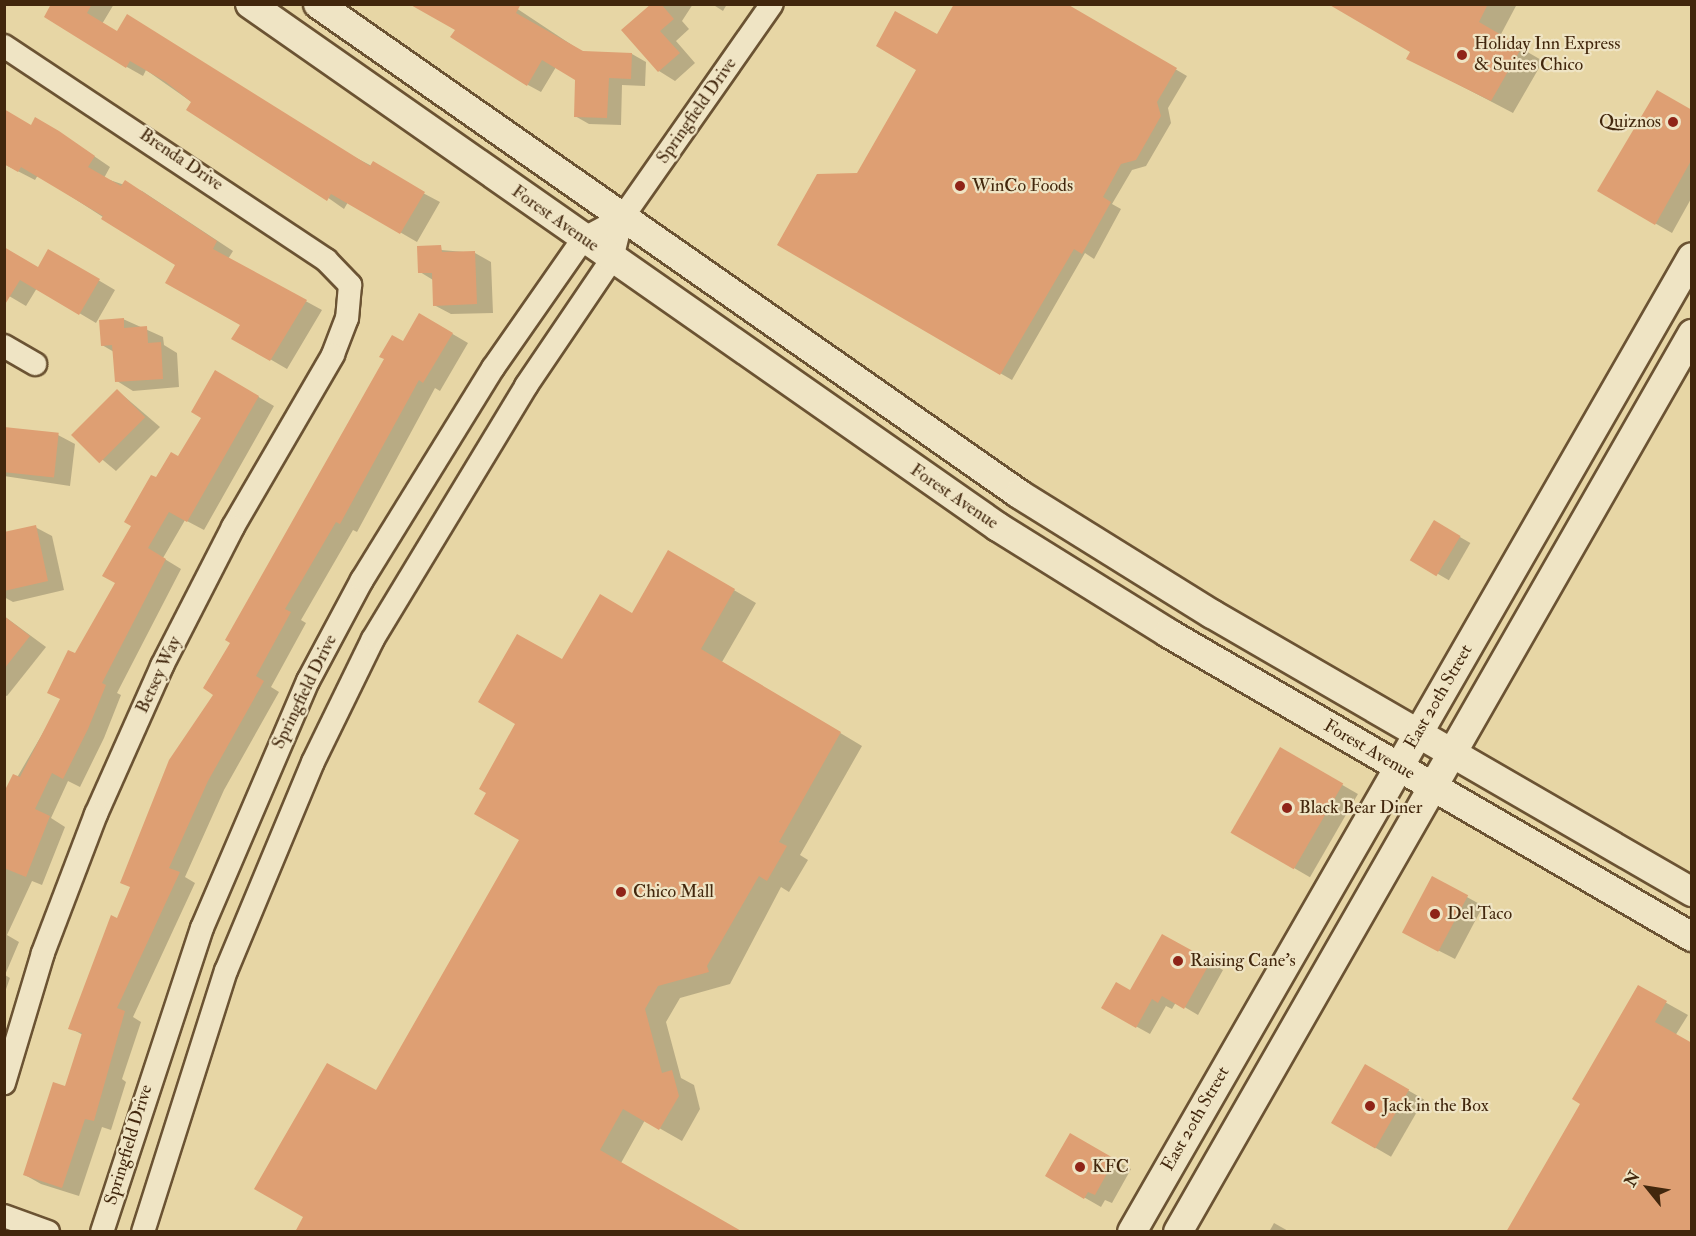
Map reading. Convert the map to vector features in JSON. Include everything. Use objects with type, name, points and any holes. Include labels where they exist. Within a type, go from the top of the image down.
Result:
[{"type":"street","name":"Forest Avenue","points":[[250,4],[988,521],[1398,768],[1692,937]]},
{"type":"street","points":[[318,4],[1019,494],[1453,754],[1692,892]]},
{"type":"street","name":"Springfield Drive","points":[[142,1232],[226,971],[316,755],[436,530],[612,259],[622,218],[771,4]]},
{"type":"street","name":"Brenda Drive","points":[[4,46],[326,260],[350,285]]},
{"type":"street","name":"Springfield Drive","points":[[102,1232],[202,928],[308,681],[433,459],[583,239],[622,218]]},
{"type":"street","name":"East 20th Street","points":[[1132,1232],[1692,257]]},
{"type":"street","name":"Betsey Way","points":[[4,1083],[43,953],[96,814],[162,666],[233,527],[333,355],[347,318],[350,285]]},
{"type":"street","points":[[1178,1232],[1234,1130],[1453,754],[1692,334]]},
{"type":"street","points":[[4,346],[35,364]]},
{"type":"street","points":[[1207,1100],[1234,1130]]},
{"type":"street","points":[[1194,1124],[1234,1130]]},
{"type":"street","points":[[4,1216],[48,1232]]},
{"type":"building","points":[[51,4],[92,4],[87,13],[117,31],[127,14],[370,166],[373,161],[425,192],[400,234],[331,194],[327,201],[186,110],[191,102],[166,82],[130,61],[126,68],[44,17]]},
{"type":"building","points":[[409,4],[521,4],[516,13],[583,51],[632,53],[631,79],[609,78],[607,118],[574,117],[575,80],[542,60],[527,86],[450,37],[455,30]]},
{"type":"building","points":[[651,4],[661,4],[674,19],[660,31],[680,53],[658,72],[621,30]]},
{"type":"building","name":"WinCo Foods","points":[[954,4],[1067,4],[1177,68],[1157,102],[1161,116],[1136,160],[1121,164],[1103,197],[1111,202],[1082,254],[1074,249],[1000,375],[777,245],[817,174],[857,173],[916,70],[876,46],[895,11],[937,34]]},
{"type":"building","name":"Holiday Inn Express & Suites Chico","points":[[1328,4],[1488,4],[1479,22],[1522,47],[1491,101],[1406,59],[1410,52]]},
{"type":"building","points":[[1657,90],[1692,110],[1692,159],[1655,225],[1597,191]]},
{"type":"building","points":[[4,109],[31,125],[35,117],[59,131],[95,156],[88,167],[121,186],[125,180],[217,241],[213,249],[307,300],[270,361],[231,339],[240,325],[165,283],[175,265],[101,219],[103,216],[21,167],[18,172],[4,164]]},
{"type":"building","points":[[441,245],[442,252],[475,251],[477,304],[433,306],[432,273],[418,273],[417,246]]},
{"type":"building","points":[[4,247],[38,267],[48,249],[100,279],[79,315],[20,280],[4,306]]},
{"type":"building","points":[[419,313],[453,333],[423,383],[419,380],[340,524],[336,522],[285,609],[291,612],[256,676],[264,681],[208,781],[169,868],[180,872],[117,1008],[125,1011],[94,1121],[85,1119],[62,1188],[23,1175],[53,1082],[65,1086],[82,1033],[68,1029],[111,915],[117,918],[130,887],[120,883],[169,760],[213,695],[203,688],[230,643],[225,640],[384,359],[379,357],[392,335],[403,341]]},
{"type":"building","points":[[124,318],[124,328],[147,326],[148,343],[161,342],[163,379],[115,382],[112,345],[101,346],[99,320]]},
{"type":"building","points":[[215,370],[259,396],[187,522],[169,512],[148,548],[166,559],[102,683],[106,685],[88,729],[63,779],[52,773],[35,809],[50,816],[26,877],[4,868],[4,792],[13,774],[20,777],[60,699],[47,693],[68,650],[75,653],[115,583],[102,576],[131,526],[124,522],[151,475],[156,477],[171,452],[178,456],[201,418],[191,412]]},
{"type":"building","points":[[117,389],[145,417],[99,463],[71,435]]},
{"type":"building","points":[[4,427],[59,433],[54,478],[4,472]]},
{"type":"building","points":[[1434,520],[1461,536],[1436,576],[1410,560]]},
{"type":"building","points":[[36,525],[48,581],[4,591],[4,532]]},
{"type":"building","name":"Chico Mall","points":[[668,550],[735,589],[701,649],[841,732],[779,842],[787,846],[767,881],[759,876],[707,966],[709,972],[658,986],[645,1009],[662,1073],[672,1070],[679,1096],[659,1130],[623,1109],[600,1150],[743,1232],[295,1232],[303,1217],[254,1189],[327,1063],[376,1090],[519,840],[474,814],[486,793],[479,789],[515,724],[478,702],[517,634],[562,659],[600,594],[632,613]]},
{"type":"building","points":[[4,616],[30,636],[4,669]]},
{"type":"building","name":"Black Bear Diner","points":[[1280,747],[1343,783],[1294,869],[1230,833]]},
{"type":"building","name":"Del Taco","points":[[1432,876],[1468,895],[1438,952],[1402,933]]},
{"type":"building","points":[[1162,934],[1211,961],[1184,1009],[1162,996],[1158,1003],[1152,999],[1136,1028],[1101,1008],[1116,982],[1130,990]]},
{"type":"building","points":[[1638,985],[1667,1001],[1655,1022],[1692,1043],[1692,1232],[1506,1232],[1580,1104],[1572,1099]]},
{"type":"building","name":"Jack in the Box","points":[[1365,1064],[1409,1090],[1375,1148],[1331,1123]]},
{"type":"building","name":"KFC","points":[[1070,1133],[1115,1159],[1095,1195],[1088,1192],[1084,1199],[1045,1176]]},
{"type":"place","name":"Holiday Inn Express & Suites Chico","points":[[1462,55]]},
{"type":"place","name":"Quiznos","points":[[1673,122]]},
{"type":"place","name":"WinCo Foods","points":[[960,186]]},
{"type":"place","name":"Black Bear Diner","points":[[1287,808]]},
{"type":"place","name":"Chico Mall","points":[[621,892]]},
{"type":"place","name":"Del Taco","points":[[1435,914]]},
{"type":"place","name":"Raising Cane's","points":[[1178,961]]},
{"type":"place","name":"Jack in the Box","points":[[1370,1106]]},
{"type":"place","name":"KFC","points":[[1080,1167]]}]
